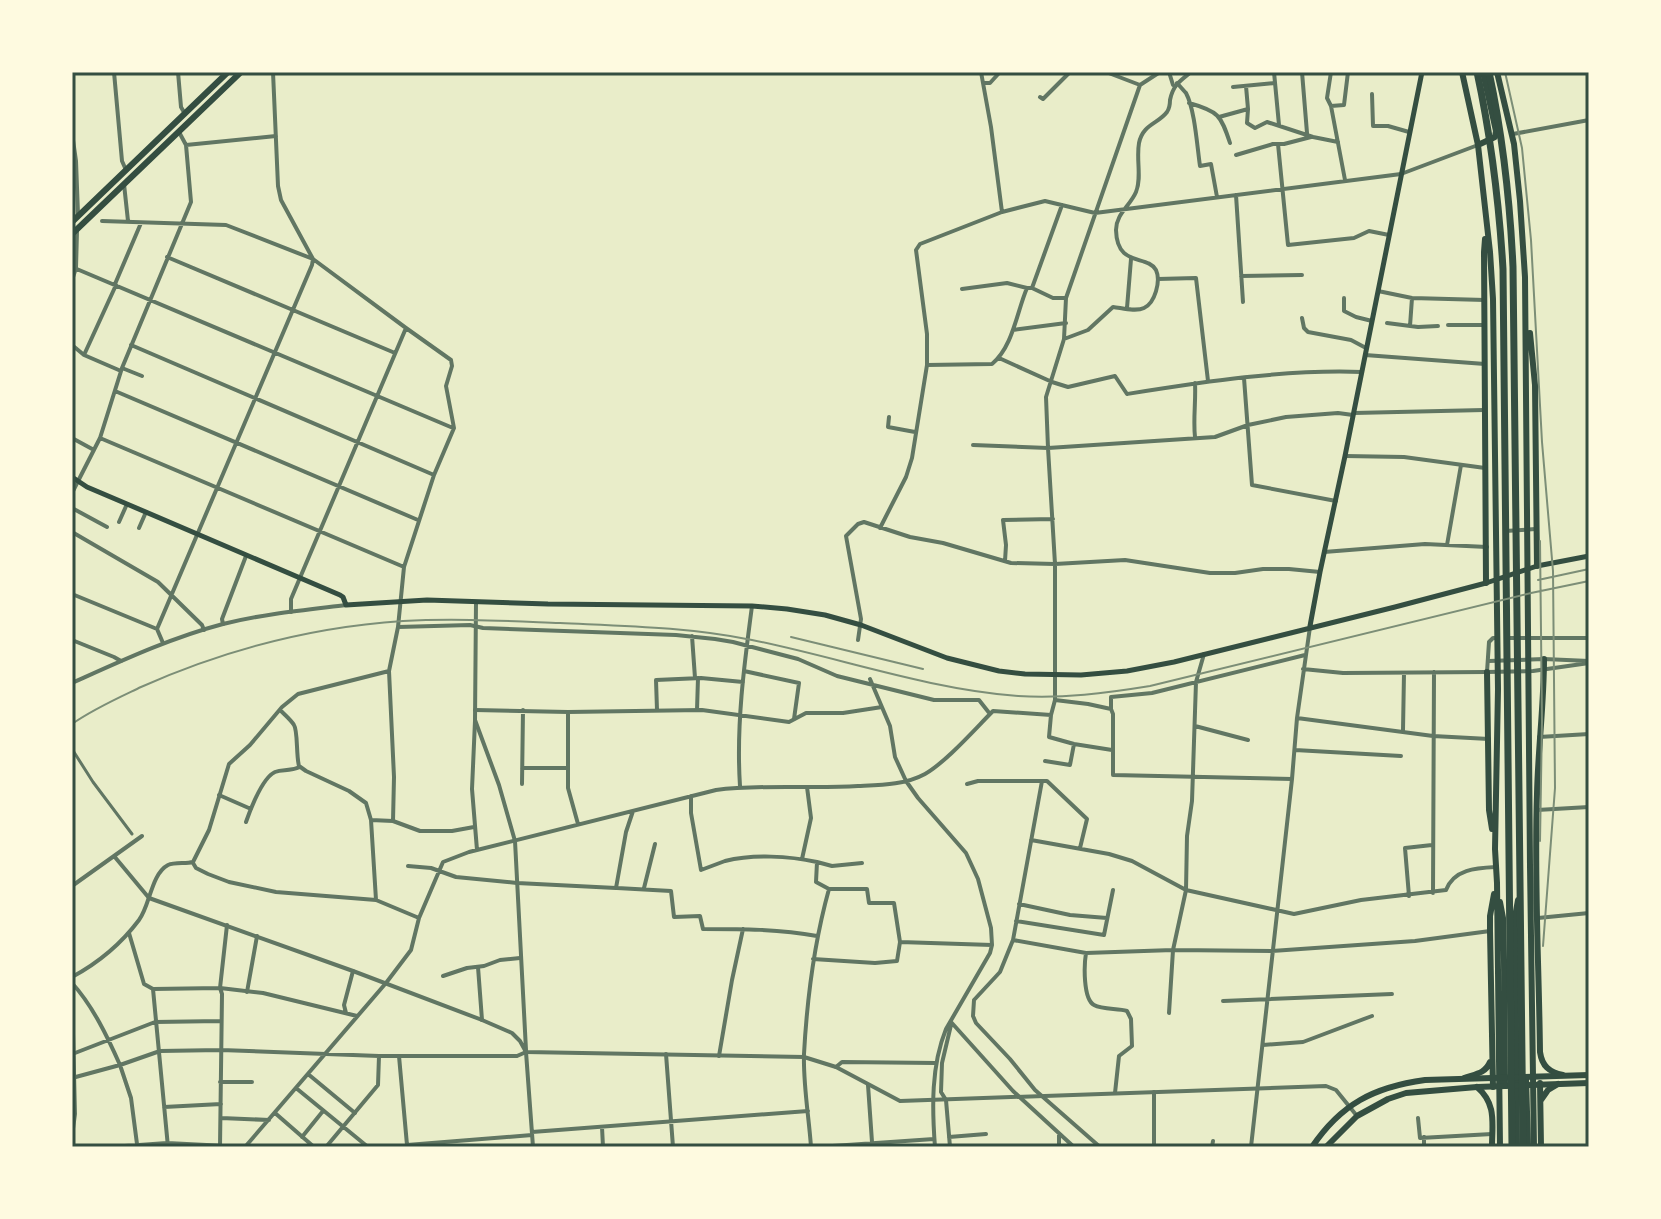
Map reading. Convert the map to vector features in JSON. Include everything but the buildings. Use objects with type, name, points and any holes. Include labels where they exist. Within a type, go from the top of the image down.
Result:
[{"type":"highway","points":[[1477,72],[1493,160],[1503,269],[1520,1147]]},
{"type":"highway","points":[[1486,72],[1497,109],[1506,172],[1513,267],[1520,1147]]},
{"type":"main road","points":[[75,220],[228,72]]},
{"type":"main road","points":[[75,232],[241,72]]},
{"type":"main road","points":[[1310,627],[1422,72]]},
{"type":"main road","points":[[1462,72],[1478,145],[1493,299],[1498,689],[1495,849],[1500,1147]]},
{"type":"main road","points":[[1478,145],[1495,137],[1496,131],[1486,72]]},
{"type":"main road","points":[[1497,72],[1511,134],[1520,201],[1535,385],[1537,566]]},
{"type":"main road","points":[[1486,583],[1484,252],[1487,228]]},
{"type":"main road","points":[[1526,294],[1534,1147]]},
{"type":"main road","points":[[72,477],[127,504],[340,595],[346,605],[476,602],[787,609],[861,625],[973,665],[999,671],[1054,676],[1127,671],[1174,662],[1486,583],[1537,566],[1589,556]]},
{"type":"main road","points":[[1544,659],[1536,798],[1541,1058],[1552,1072],[1566,1076]]},
{"type":"main road","points":[[1487,672],[1489,810],[1495,849]]},
{"type":"main road","points":[[1530,750],[1536,798]]},
{"type":"main road","points":[[1530,854],[1536,812]]},
{"type":"main road","points":[[1520,1147],[1515,917],[1530,866]]},
{"type":"main road","points":[[1492,1083],[1490,916],[1497,883]]},
{"type":"main road","points":[[1497,883],[1503,918],[1505,1082]]},
{"type":"main road","points":[[1461,1079],[1485,1071],[1491,1054]]},
{"type":"main road","points":[[1526,1082],[1540,1077],[1589,1075]]},
{"type":"main road","points":[[1540,1077],[1541,1147]]},
{"type":"main road","points":[[1312,1147],[1323,1131],[1349,1106],[1379,1090],[1425,1080],[1461,1079],[1492,1083]]},
{"type":"main road","points":[[1326,1147],[1357,1116],[1406,1093],[1505,1082],[1540,1085],[1589,1083]]},
{"type":"main road","points":[[1520,1147],[1526,1082]]},
{"type":"main road","points":[[1540,1103],[1548,1090],[1558,1084]]},
{"type":"main road","points":[[1477,1087],[1490,1101],[1492,1147]]},
{"type":"street","points":[[114,72],[122,161],[126,170]]},
{"type":"street","points":[[178,72],[181,107],[185,114]]},
{"type":"street","points":[[157,629],[312,265],[313,259],[281,200],[278,186],[273,72]]},
{"type":"street","points":[[981,72],[1002,212]]},
{"type":"street","points":[[983,83],[990,83],[1000,72]]},
{"type":"street","points":[[1040,97],[1043,99],[1070,72]]},
{"type":"street","points":[[1106,72],[1140,85]]},
{"type":"street","points":[[1169,72],[1175,84],[1186,93],[1200,166],[1211,164],[1217,197]]},
{"type":"street","points":[[1064,339],[1088,330],[1113,307],[1139,310],[1152,301],[1158,285],[1157,272],[1124,253],[1117,235],[1118,218],[1137,191],[1139,142],[1149,125],[1167,112],[1175,84],[1191,72]]},
{"type":"street","points":[[1274,72],[1279,126]]},
{"type":"street","points":[[1302,72],[1307,135]]},
{"type":"street","points":[[1331,72],[1327,98],[1345,180]]},
{"type":"street","points":[[1331,106],[1344,105],[1348,72]]},
{"type":"street","points":[[1112,750],[1049,737],[1055,700],[1055,564],[1046,397],[1064,339],[1066,298],[1140,85],[1156,73]]},
{"type":"street","points":[[1233,87],[1275,83]]},
{"type":"street","points":[[1246,86],[1247,123],[1255,128],[1267,122],[1338,142]]},
{"type":"street","points":[[1372,94],[1373,126],[1388,126],[1410,132]]},
{"type":"street","points":[[1189,103],[1222,119],[1230,143]]},
{"type":"street","points":[[1219,117],[1248,109]]},
{"type":"street","points":[[1511,134],[1589,120]]},
{"type":"street","points":[[72,493],[100,438],[131,345],[191,202],[186,145],[179,132]]},
{"type":"street","points":[[72,133],[75,220],[72,280]]},
{"type":"street","points":[[186,145],[276,136]]},
{"type":"street","points":[[1236,155],[1313,137]]},
{"type":"street","points":[[1278,144],[1288,245],[1354,238],[1369,231],[1389,235]]},
{"type":"street","points":[[880,528],[906,477],[912,458],[927,365],[927,334],[916,250],[920,244],[1002,212],[1045,201],[1095,213],[1401,174],[1478,145]]},
{"type":"street","points":[[124,184],[128,222]]},
{"type":"street","points":[[1236,195],[1243,302]]},
{"type":"street","points":[[927,365],[992,364],[999,358],[1062,205]]},
{"type":"street","points":[[102,221],[226,225],[313,259],[451,360],[446,386],[454,428],[434,475],[404,567],[398,627],[389,671],[393,821]]},
{"type":"street","points":[[84,355],[141,223]]},
{"type":"street","points":[[167,257],[395,353]]},
{"type":"street","points":[[1127,309],[1131,259]]},
{"type":"street","points":[[74,268],[454,428]]},
{"type":"street","points":[[1241,276],[1302,275]]},
{"type":"street","points":[[1157,279],[1196,278],[1208,381]]},
{"type":"street","points":[[962,289],[1007,283],[1053,298],[1066,298]]},
{"type":"street","points":[[1378,291],[1412,298],[1485,300]]},
{"type":"street","points":[[1344,298],[1344,311],[1372,321]]},
{"type":"street","points":[[1410,326],[1412,298]]},
{"type":"street","points":[[1302,318],[1308,332],[1351,340],[1366,352],[1485,364]]},
{"type":"street","points":[[1012,330],[1066,323]]},
{"type":"street","points":[[1387,323],[1438,326]]},
{"type":"street","points":[[1448,325],[1485,325]]},
{"type":"street","points":[[291,612],[291,599],[406,328]]},
{"type":"street","points":[[72,345],[84,355],[142,376]]},
{"type":"street","points":[[131,345],[434,475]]},
{"type":"street","points":[[999,358],[1068,387],[1115,376],[1127,394],[1208,381],[1300,372],[1362,372]]},
{"type":"street","points":[[1244,378],[1252,485],[1336,501]]},
{"type":"street","points":[[1195,383],[1195,437]]},
{"type":"street","points":[[115,391],[418,520]]},
{"type":"street","points":[[973,445],[1048,448],[1215,437],[1248,425],[1294,416],[1484,410]]},
{"type":"street","points":[[889,417],[888,427],[916,432]]},
{"type":"street","points":[[72,438],[94,450]]},
{"type":"street","points":[[100,438],[404,567]]},
{"type":"street","points":[[1345,456],[1404,457],[1485,468]]},
{"type":"street","points":[[1447,545],[1461,465]]},
{"type":"street","points":[[119,522],[127,504]]},
{"type":"street","points":[[72,508],[107,527]]},
{"type":"street","points":[[139,528],[146,512]]},
{"type":"street","points":[[1005,561],[1003,520],[1053,519]]},
{"type":"street","points":[[858,640],[861,625],[846,536],[848,531],[864,522],[1005,561],[1055,564],[1125,560],[1210,573],[1263,569],[1320,572]]},
{"type":"street","points":[[1486,532],[1537,529]]},
{"type":"street","points":[[72,532],[158,582],[204,630]]},
{"type":"street","points":[[1324,552],[1425,544],[1487,547]]},
{"type":"street","points":[[223,624],[222,619],[247,555]]},
{"type":"street","points":[[72,594],[157,629],[163,643]]},
{"type":"street","points":[[476,602],[472,789],[477,850]]},
{"type":"street","points":[[72,683],[163,643],[223,624],[346,605]]},
{"type":"street","points":[[740,786],[739,714],[752,606]]},
{"type":"street","points":[[398,627],[470,625],[692,636],[733,642],[798,659],[837,676],[871,681],[934,700],[979,700],[990,714]]},
{"type":"street","points":[[1251,1147],[1297,718],[1310,627]]},
{"type":"street","points":[[692,636],[697,710]]},
{"type":"street","points":[[1487,672],[1489,642],[1493,638],[1589,638]]},
{"type":"street","points":[[72,640],[121,661]]},
{"type":"street","points":[[1169,1013],[1173,950],[1186,890],[1196,682],[1204,654]]},
{"type":"street","points":[[1292,779],[1113,775],[1111,697],[1152,693],[1305,655]]},
{"type":"street","points":[[1489,661],[1544,659],[1589,662]]},
{"type":"street","points":[[1303,669],[1343,673],[1533,671],[1589,662]]},
{"type":"street","points":[[193,862],[209,830],[229,764],[250,745],[279,710],[298,694],[389,671]]},
{"type":"street","points":[[744,671],[799,683],[794,719]]},
{"type":"street","points":[[1433,893],[1434,672]]},
{"type":"street","points":[[1403,731],[1404,673]]},
{"type":"street","points":[[657,711],[656,680],[696,678],[743,682]]},
{"type":"street","points":[[871,681],[890,726],[895,757],[906,781],[966,853],[978,879],[988,914],[992,945],[986,963],[951,1022],[935,1063],[935,1147]]},
{"type":"street","points":[[1055,700],[1111,709]]},
{"type":"street","points":[[475,710],[697,710],[789,722],[806,713],[843,713],[882,707]]},
{"type":"street","points":[[279,710],[297,731],[296,756],[300,767],[366,803],[371,820],[376,900]]},
{"type":"street","points":[[522,784],[523,710]]},
{"type":"street","points":[[111,1147],[137,1144],[246,1147],[411,950],[419,918],[443,862],[477,850],[633,810],[740,786],[877,786],[913,780],[932,769],[993,711],[1051,715]]},
{"type":"street","points":[[568,712],[569,791],[578,825]]},
{"type":"street","points":[[1297,718],[1433,736],[1489,739]]},
{"type":"street","points":[[475,720],[515,841],[533,1147]]},
{"type":"street","points":[[1195,726],[1248,740]]},
{"type":"street","points":[[1539,737],[1589,734]]},
{"type":"street","points":[[1045,761],[1070,765],[1074,744]]},
{"type":"street","points":[[72,749],[132,834]]},
{"type":"street","points":[[1295,750],[1401,756]]},
{"type":"street","points":[[246,822],[272,773],[291,772],[300,767]]},
{"type":"street","points":[[522,768],[569,768]]},
{"type":"street","points":[[967,784],[978,781],[1047,781],[1087,819],[1080,849]]},
{"type":"street","points":[[1042,781],[1013,940],[1000,972],[974,1000],[973,1016],[1042,1097],[1100,1147]]},
{"type":"street","points":[[802,859],[811,818],[807,787]]},
{"type":"street","points":[[219,795],[251,809]]},
{"type":"street","points":[[691,796],[701,870],[728,860],[755,857],[802,859],[832,866],[862,863]]},
{"type":"street","points":[[1536,812],[1589,807]]},
{"type":"street","points":[[616,888],[633,810]]},
{"type":"street","points":[[371,820],[393,821],[420,831],[474,827]]},
{"type":"street","points":[[72,886],[142,836]]},
{"type":"street","points":[[1031,840],[1132,861],[1186,890],[1294,914],[1361,900],[1446,890],[1456,875],[1464,871],[1496,867]]},
{"type":"street","points":[[644,889],[655,844]]},
{"type":"street","points":[[1409,896],[1405,848],[1432,845]]},
{"type":"street","points":[[114,856],[149,898],[482,1020],[512,1033],[526,1052]]},
{"type":"street","points":[[137,1144],[131,1098],[120,1065],[109,1040],[72,980],[116,948],[129,933],[141,918],[154,883],[167,866],[193,862]]},
{"type":"street","points":[[193,862],[196,868],[219,879],[276,892],[376,900],[419,918]]},
{"type":"street","points":[[813,959],[875,963],[897,961],[900,942],[894,903],[869,903],[867,889],[829,889],[816,882],[817,862]]},
{"type":"street","points":[[408,866],[431,868],[456,877],[517,883],[671,891],[674,917],[700,916],[703,929],[781,930],[817,936]]},
{"type":"street","points":[[811,1147],[804,1057],[813,959],[829,889]]},
{"type":"street","points":[[1016,921],[1104,935],[1113,890]]},
{"type":"street","points":[[1019,904],[1070,915],[1107,918]]},
{"type":"street","points":[[1538,918],[1589,913]]},
{"type":"street","points":[[220,1146],[220,988],[227,925]]},
{"type":"street","points":[[719,1056],[743,929]]},
{"type":"street","points":[[1013,940],[1086,953],[1272,951],[1415,941],[1490,931]]},
{"type":"street","points":[[129,933],[144,984],[153,989],[220,988],[263,993],[357,1016]]},
{"type":"street","points":[[247,992],[257,936]]},
{"type":"street","points":[[900,942],[992,945]]},
{"type":"street","points":[[1086,953],[1084,971],[1093,1005],[1127,1011],[1131,1019],[1132,1046],[1119,1056],[1115,1094]]},
{"type":"street","points":[[443,976],[500,960],[520,958]]},
{"type":"street","points":[[478,967],[482,1020]]},
{"type":"street","points":[[346,1013],[344,1005],[353,971]]},
{"type":"street","points":[[153,989],[168,1145]]},
{"type":"street","points":[[72,993],[75,1053],[72,1136]]},
{"type":"street","points":[[1223,1001],[1392,994]]},
{"type":"street","points":[[1263,1045],[1303,1042],[1372,1016]]},
{"type":"street","points":[[75,1053],[155,1022],[221,1021]]},
{"type":"street","points":[[950,1147],[946,1100],[941,1092],[942,1063],[951,1022]]},
{"type":"street","points":[[951,1022],[1013,1091],[1074,1147]]},
{"type":"street","points":[[73,1078],[160,1051],[379,1056],[517,1056],[526,1052],[804,1057],[836,1067],[900,1101],[1326,1086],[1336,1090],[1357,1116]]},
{"type":"street","points":[[666,1054],[673,1147]]},
{"type":"street","points":[[326,1147],[378,1085],[379,1056]]},
{"type":"street","points":[[399,1056],[407,1146],[808,1111]]},
{"type":"street","points":[[836,1067],[842,1062],[942,1063]]},
{"type":"street","points":[[308,1074],[355,1113]]},
{"type":"street","points":[[220,1082],[252,1082]]},
{"type":"street","points":[[868,1085],[872,1143]]},
{"type":"street","points":[[296,1088],[368,1147]]},
{"type":"street","points":[[1154,1092],[1154,1147]]},
{"type":"street","points":[[164,1107],[221,1104]]},
{"type":"street","points":[[302,1137],[323,1111]]},
{"type":"street","points":[[275,1113],[314,1147]]},
{"type":"street","points":[[221,1118],[269,1120]]},
{"type":"street","points":[[1418,1118],[1420,1138],[1492,1134]]},
{"type":"street","points":[[602,1127],[603,1147]]},
{"type":"street","points":[[949,1137],[986,1134]]},
{"type":"street","points":[[1059,1135],[1059,1147]]},
{"type":"street","points":[[1424,1137],[1424,1147]]},
{"type":"street","points":[[818,1147],[934,1139]]},
{"type":"railway","points":[[1505,72],[1522,148],[1531,240],[1542,442],[1553,571],[1555,788],[1543,946]]},
{"type":"railway","points":[[1540,541],[1540,841]]},
{"type":"railway","points":[[1538,580],[1589,569]]},
{"type":"railway","points":[[72,724],[141,687],[236,651],[302,635],[369,624],[482,620],[681,630],[752,640],[951,687],[1051,697],[1150,686],[1589,581]]},
{"type":"railway","points":[[791,637],[923,669]]}]
